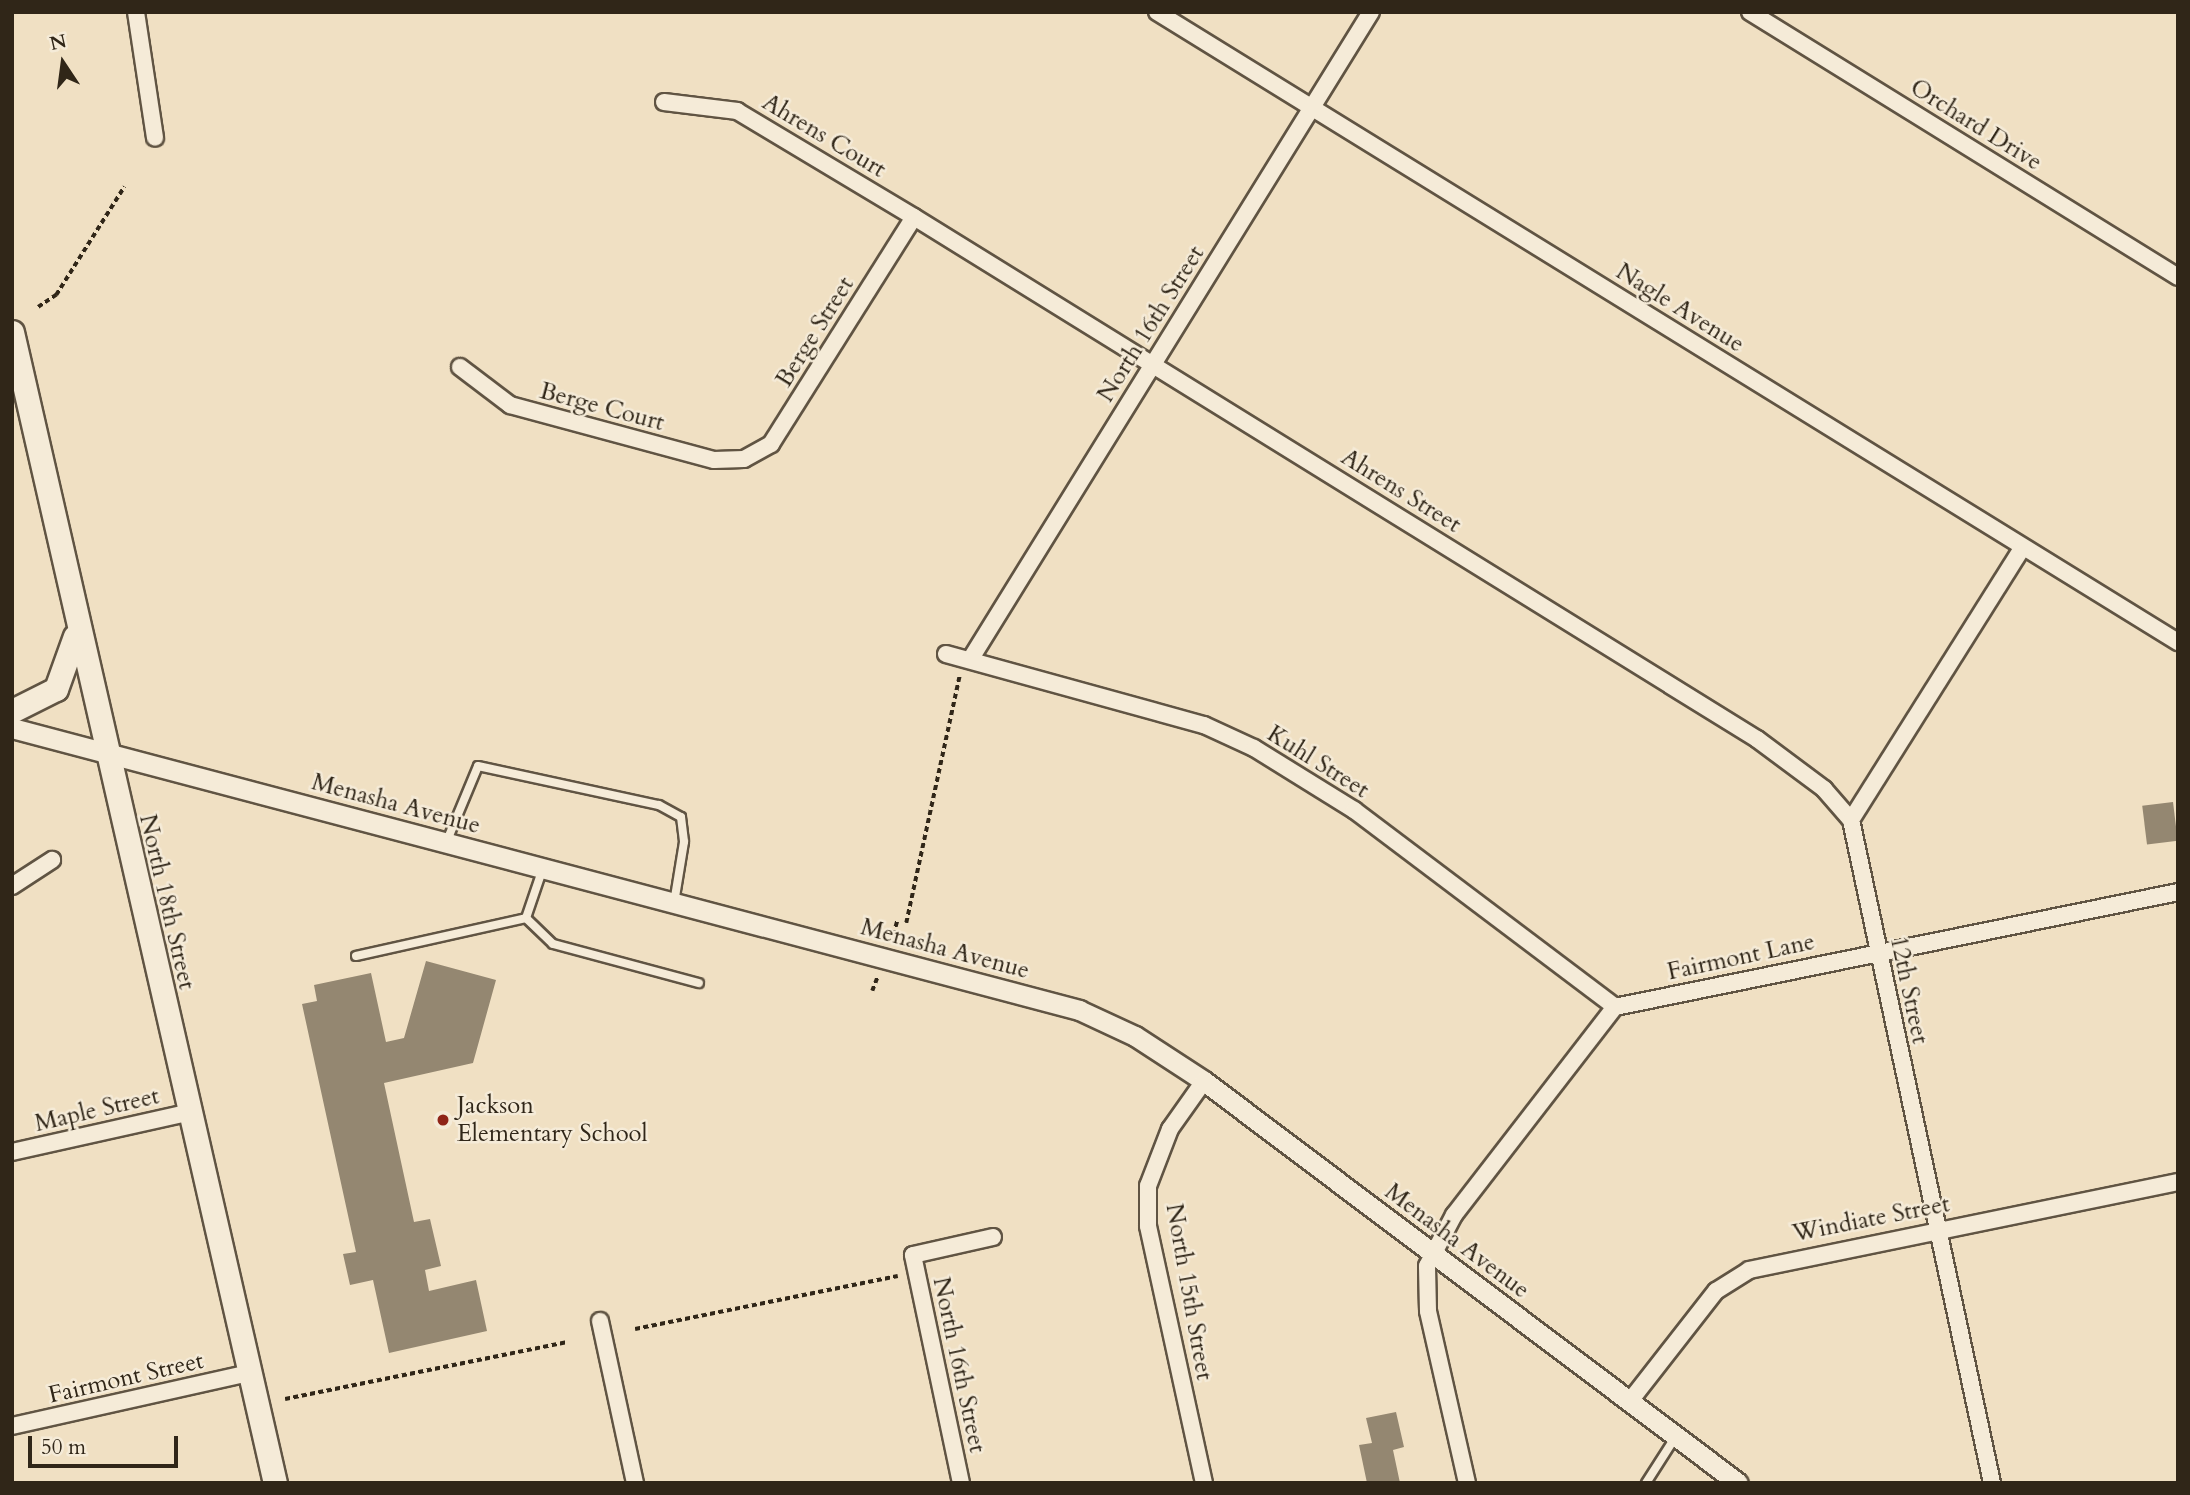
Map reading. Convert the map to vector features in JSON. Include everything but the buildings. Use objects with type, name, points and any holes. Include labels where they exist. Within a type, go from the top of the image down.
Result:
[{"type":"main road","name":"North 18th Street","points":[[12,332],[105,753],[191,1112],[275,1483]]},
{"type":"main road","points":[[12,711],[57,689],[68,670],[78,626]]},
{"type":"street","points":[[136,12],[155,138]]},
{"type":"street","name":"Nagle Avenue","points":[[1157,12],[2178,642]]},
{"type":"street","name":"North 16th Street","points":[[970,660],[1371,12]]},
{"type":"street","name":"Orchard Drive","points":[[1750,12],[2178,277]]},
{"type":"street","name":"Ahrens Court","points":[[664,102],[737,111],[914,217]]},
{"type":"street","name":"Ahrens Street","points":[[914,217],[1757,738],[1824,789],[1851,820]]},
{"type":"street","name":"Berge Street","points":[[744,459],[771,444],[914,217]]},
{"type":"street","name":"Berge Court","points":[[460,367],[510,405],[714,460],[744,459]]},
{"type":"street","points":[[1851,820],[2022,548]]},
{"type":"street","name":"Kuhl Street","points":[[946,654],[1204,725],[1254,748],[1354,810],[1615,1007]]},
{"type":"street","name":"Menasha Avenue","points":[[12,728],[1079,1010],[1135,1035],[1204,1081],[1738,1483]]},
{"type":"street","name":"12th Street","points":[[1851,820],[1992,1483]]},
{"type":"street","points":[[12,886],[52,860]]},
{"type":"street","name":"Fairmont Lane","points":[[1615,1007],[2178,892]]},
{"type":"street","points":[[1467,1483],[1427,1303],[1432,1252],[1615,1007]]},
{"type":"street","name":"North 15th Street","points":[[1204,1081],[1157,1155],[1148,1226],[1204,1483]]},
{"type":"street","name":"Maple Street","points":[[12,1152],[191,1112]]},
{"type":"street","name":"Windiate Street","points":[[1630,1401],[1716,1291],[1734,1277],[1784,1259],[2178,1182]]},
{"type":"street","name":"North 16th Street","points":[[961,1483],[913,1255],[993,1237]]},
{"type":"street","points":[[600,1321],[635,1483]]},
{"type":"street","name":"Fairmont Street","points":[[12,1426],[250,1373]]},
{"type":"lane","points":[[446,843],[478,766],[659,805],[681,817],[684,842],[674,903]]},
{"type":"lane","points":[[526,918],[542,868]]},
{"type":"lane","points":[[356,956],[526,918]]},
{"type":"lane","points":[[526,918],[553,944],[699,983]]},
{"type":"lane","points":[[1646,1483],[1676,1436]]},
{"type":"path","points":[[38,307],[56,295],[124,187]]},
{"type":"path","points":[[906,923],[959,677]]},
{"type":"path","points":[[893,935],[897,921]]},
{"type":"path","points":[[872,991],[877,978]]},
{"type":"path","points":[[635,1329],[898,1276]]},
{"type":"path","points":[[285,1399],[567,1342]]},
{"type":"place","name":"Jackson Elementary School","points":[[443,1120]]}]
